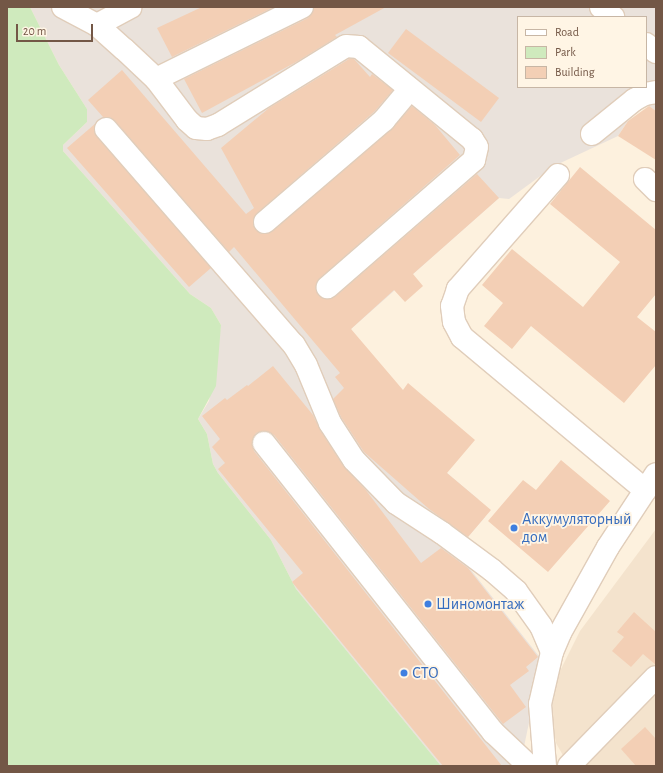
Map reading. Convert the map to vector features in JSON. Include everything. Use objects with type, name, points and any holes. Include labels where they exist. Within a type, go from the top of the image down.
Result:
[{"type":"lane","points":[[63,7],[97,25],[156,79],[187,120],[196,128],[207,129],[218,125],[346,46],[359,48],[472,139],[477,154],[474,160],[328,287]]},
{"type":"lane","points":[[97,25],[131,7]]},
{"type":"lane","points":[[156,79],[302,7]]},
{"type":"lane","points":[[600,7],[612,16]]},
{"type":"lane","points":[[647,45],[656,52]]},
{"type":"lane","points":[[265,222],[384,120],[410,89]]},
{"type":"lane","points":[[592,134],[634,100],[645,94],[656,92]]},
{"type":"lane","points":[[106,129],[294,345],[306,365],[330,424],[354,460],[396,503],[448,537],[516,591],[541,626],[552,652]]},
{"type":"lane","points":[[545,766],[540,704],[552,652],[560,633],[608,547],[650,482],[462,338],[454,322],[452,306],[458,288],[558,175]]},
{"type":"lane","points":[[264,443],[493,732],[529,766]]},
{"type":"lane","points":[[569,766],[656,677]]},
{"type":"shaded area","points":[[30,7],[656,7],[656,111],[641,101],[618,136],[554,166],[509,199],[499,198],[351,329],[447,473],[478,499],[485,517],[456,551],[542,660],[520,766],[441,766],[296,589],[271,540],[218,473],[213,464],[207,434],[198,419],[209,401],[221,325],[211,308],[190,294],[63,151],[63,145],[87,122],[87,109],[59,65]]},
{"type":"shaded area","points":[[656,529],[656,766],[569,766],[556,743],[553,727],[553,696],[558,675],[580,631]]},
{"type":"green space","points":[[7,7],[30,7],[59,65],[87,109],[87,122],[63,145],[63,151],[190,294],[211,308],[221,325],[216,386],[198,419],[207,434],[213,464],[218,473],[271,540],[296,589],[441,766],[7,766]]},
{"type":"building","points":[[202,7],[274,7],[172,57],[157,28]]},
{"type":"building","points":[[314,7],[386,7],[335,35],[337,37],[298,61],[202,113],[184,79],[308,18]]},
{"type":"building","points":[[406,29],[499,98],[481,122],[388,53]]},
{"type":"building","points":[[349,59],[354,59],[370,77],[372,74],[393,90],[375,111],[257,213],[253,225],[261,234],[273,231],[392,129],[412,106],[435,125],[460,155],[320,278],[316,289],[319,295],[330,299],[336,296],[477,174],[499,198],[413,274],[423,286],[405,302],[394,290],[351,329],[403,390],[408,383],[475,440],[447,473],[491,510],[468,537],[429,509],[364,452],[341,417],[333,399],[344,388],[335,377],[340,373],[234,247],[229,252],[115,121],[110,117],[101,118],[103,117],[88,100],[122,70],[246,214],[254,208],[221,148],[269,108]]},
{"type":"building","points":[[649,106],[656,111],[656,160],[618,136],[628,121]]},
{"type":"building","points":[[96,123],[94,131],[97,137],[211,268],[189,287],[67,148]]},
{"type":"building","points":[[580,167],[656,230],[656,294],[637,317],[656,332],[656,365],[624,403],[531,326],[512,349],[484,326],[503,303],[482,285],[512,249],[583,307],[620,262],[550,204]]},
{"type":"building","points":[[273,366],[313,415],[320,430],[344,467],[365,489],[421,563],[441,548],[468,568],[538,657],[526,667],[529,671],[510,685],[526,707],[503,724],[274,435],[263,431],[256,433],[252,444],[254,451],[502,766],[443,766],[292,582],[303,573],[218,469],[225,463],[212,447],[220,439],[202,416],[225,398],[227,400],[247,385],[248,386]]},
{"type":"building","points":[[561,460],[610,501],[548,572],[488,521],[523,480],[536,490]]},
{"type":"building","points":[[634,612],[656,632],[656,665],[643,654],[631,667],[612,651],[624,637],[617,632]]},
{"type":"building","points":[[645,727],[656,739],[656,766],[636,766],[621,749]]},
{"type":"place","name":"Аккумуляторный дом","points":[[514,528]]},
{"type":"place","name":"Шиномонтаж","points":[[428,604]]},
{"type":"place","name":"СТО","points":[[404,673]]}]
